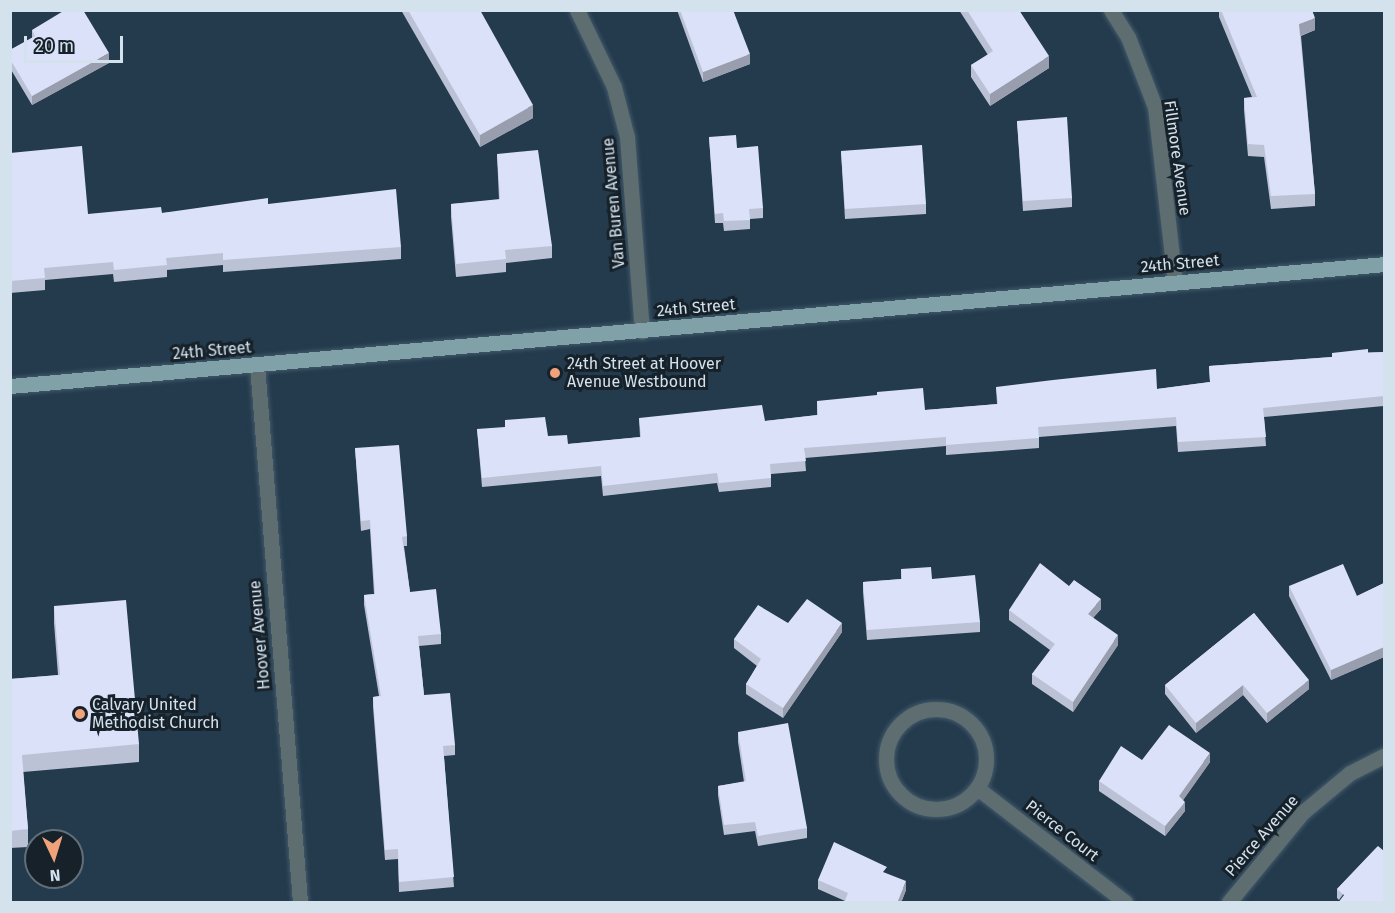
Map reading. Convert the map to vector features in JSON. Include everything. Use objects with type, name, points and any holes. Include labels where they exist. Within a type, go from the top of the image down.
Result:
[{"type":"main road","name":"24th Street","points":[[10,386],[1384,264]]},
{"type":"street","name":"Van Buren Avenue","points":[[577,10],[614,87],[627,137],[642,331]]},
{"type":"street","name":"Fillmore Avenue","points":[[1111,10],[1128,37],[1155,107],[1175,283]]},
{"type":"street","name":"Hoover Avenue","points":[[257,365],[300,903]]},
{"type":"street","points":[[940,708],[965,717],[981,738],[986,763],[977,788],[957,805],[932,810],[907,801],[890,780],[886,763],[885,755],[894,730],[914,713],[940,708]]},
{"type":"street","name":"Pierce Avenue","points":[[1229,903],[1303,812],[1350,773],[1384,756]]},
{"type":"street","name":"Pierce Court","points":[[977,788],[1125,903]]},
{"type":"building","points":[[65,10],[83,10],[109,53],[32,96],[10,59],[10,50],[35,36],[32,30]]},
{"type":"building","points":[[408,10],[480,10],[533,105],[480,135]]},
{"type":"building","points":[[680,10],[733,10],[750,54],[703,72]]},
{"type":"building","points":[[967,10],[1019,10],[1049,56],[990,94],[971,65],[993,51]]},
{"type":"building","points":[[1221,10],[1312,10],[1315,18],[1299,24],[1315,194],[1271,196],[1264,145],[1248,144],[1244,98],[1257,97]]},
{"type":"building","points":[[1067,117],[1072,198],[1023,201],[1017,121]]},
{"type":"building","points":[[736,135],[737,148],[758,146],[763,208],[749,209],[750,220],[724,221],[723,213],[715,214],[709,137]]},
{"type":"building","points":[[922,145],[926,204],[845,209],[841,151]]},
{"type":"building","points":[[82,146],[88,214],[161,207],[162,213],[268,198],[268,204],[396,189],[401,247],[223,260],[223,253],[166,258],[167,265],[114,270],[113,262],[44,268],[45,278],[10,281],[10,223],[12,223],[10,153]]},
{"type":"building","points":[[538,150],[552,246],[505,250],[506,259],[456,264],[451,204],[500,199],[497,154]]},
{"type":"building","points":[[1368,349],[1368,353],[1384,352],[1384,396],[1263,408],[1266,437],[1178,442],[1176,417],[1038,427],[1039,438],[946,445],[946,437],[804,448],[806,461],[770,464],[771,478],[719,483],[717,473],[603,486],[601,466],[482,478],[477,429],[505,427],[505,420],[545,417],[548,436],[567,435],[568,444],[641,437],[639,418],[762,405],[765,421],[818,415],[817,401],[923,388],[925,410],[998,404],[996,387],[1156,369],[1157,389],[1210,382],[1209,366],[1332,357],[1332,353]]},
{"type":"building","points":[[399,445],[407,536],[402,537],[410,592],[436,589],[441,634],[418,636],[424,695],[450,693],[455,745],[443,746],[454,877],[399,882],[398,849],[385,850],[373,697],[381,696],[364,595],[375,594],[370,520],[361,521],[355,448]]},
{"type":"building","points":[[1040,563],[1069,586],[1074,580],[1101,599],[1088,614],[1118,635],[1073,702],[1032,674],[1055,644],[1009,610]]},
{"type":"building","points":[[1343,564],[1357,596],[1384,583],[1384,647],[1331,670],[1289,586]]},
{"type":"building","points":[[931,567],[932,579],[975,575],[980,622],[867,630],[863,582],[902,579],[901,569]]},
{"type":"building","points":[[807,599],[842,623],[783,708],[746,684],[761,659],[734,639],[758,605],[788,623]]},
{"type":"building","points":[[126,600],[139,744],[22,755],[28,829],[10,831],[10,679],[60,675],[54,606]]},
{"type":"building","points":[[1254,613],[1309,680],[1267,713],[1243,685],[1196,723],[1165,685]]},
{"type":"building","points":[[788,723],[807,828],[758,836],[755,822],[724,825],[718,786],[746,781],[738,732]]},
{"type":"building","points":[[1169,725],[1210,753],[1179,796],[1185,802],[1165,826],[1099,781],[1121,746],[1142,760]]},
{"type":"building","points":[[834,842],[887,867],[883,872],[906,881],[897,903],[844,903],[848,893],[818,880]]},
{"type":"building","points":[[1378,846],[1384,851],[1384,903],[1338,903],[1344,895],[1337,889]]},
{"type":"place","name":"24th Street at Hoover Avenue Westbound","points":[[555,373]]},
{"type":"place","name":"Calvary United Methodist Church","points":[[80,714]]}]
